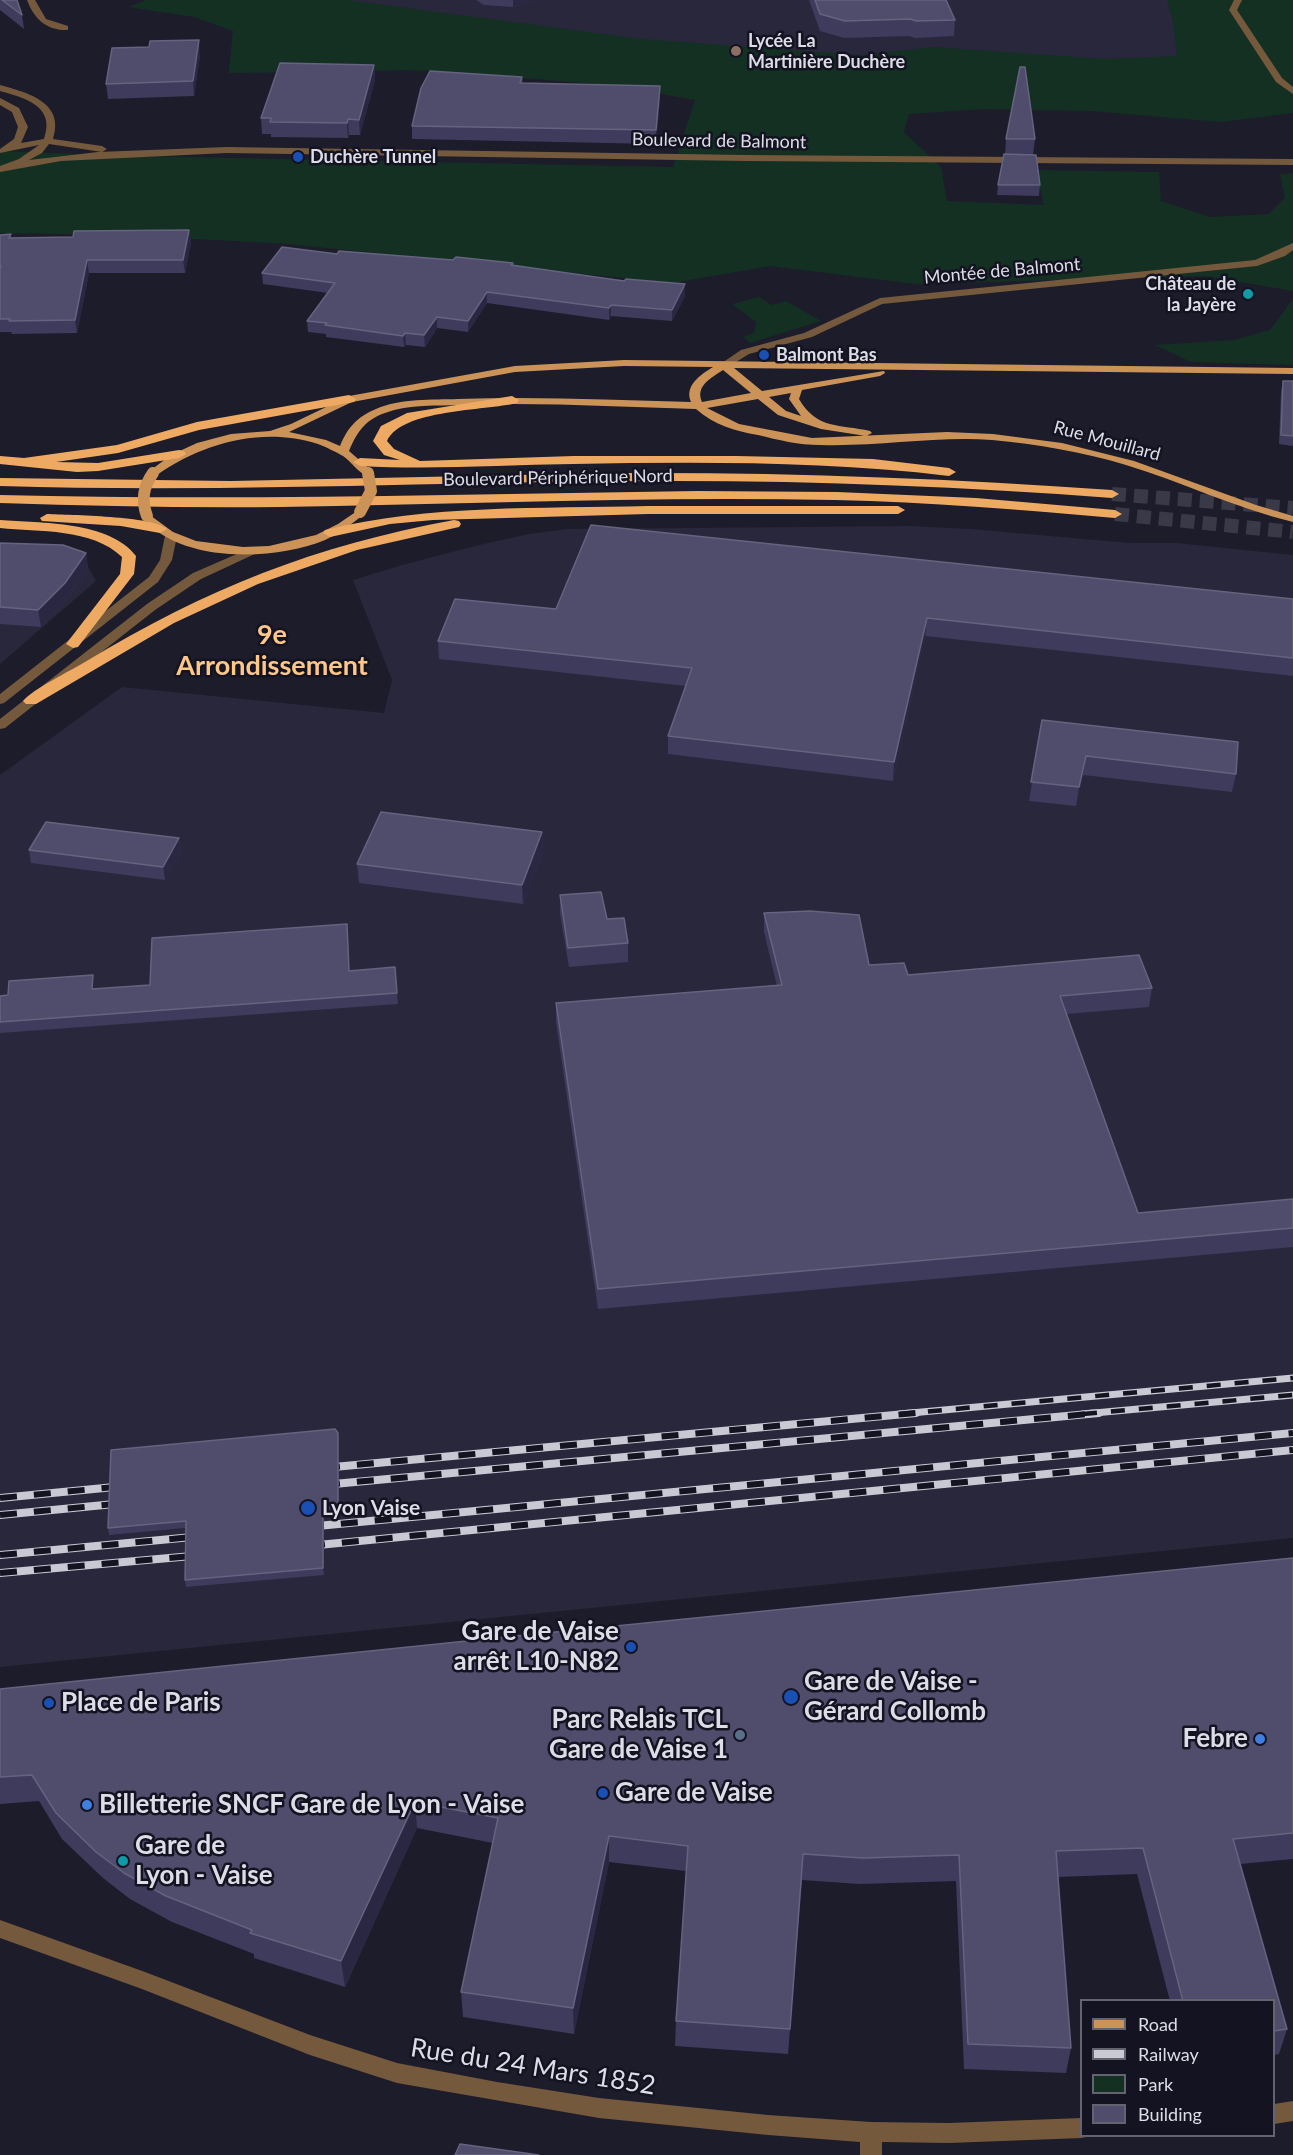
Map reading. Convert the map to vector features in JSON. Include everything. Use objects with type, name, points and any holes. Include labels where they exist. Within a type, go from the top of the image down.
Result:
[{"type":"highway","points":[[26,462],[118,449],[197,426],[349,399]]},
{"type":"highway","points":[[428,464],[385,449],[380,441],[386,429],[412,416],[512,400]]},
{"type":"highway","points":[[0,460],[76,468],[98,467],[179,454]]},
{"type":"highway","name":"Boulevard Périphérique Nord","points":[[0,482],[203,486],[613,477],[770,477],[977,484],[1112,494],[873,463],[597,460],[428,464]]},
{"type":"highway","points":[[364,467],[428,464]]},
{"type":"highway","name":"Boulevard Périphérique Nord","points":[[0,499],[222,503],[563,495],[757,494],[920,499],[1115,514]]},
{"type":"highway","points":[[330,533],[414,517],[524,512],[1071,509]]},
{"type":"highway","points":[[31,701],[164,622],[245,583],[331,553],[401,534],[524,512]]},
{"type":"highway","points":[[0,517],[100,520],[166,533]]},
{"type":"highway","points":[[0,524],[99,537],[122,547],[129,556],[127,574],[73,644]]},
{"type":"main road","points":[[272,434],[321,441],[343,451],[364,467],[371,491],[360,512],[330,533],[297,544],[253,550],[207,548],[166,533],[147,516],[142,500],[143,492],[153,473],[179,454],[223,439],[272,434],[296,426],[349,399],[514,369],[624,363],[1293,371]]},
{"type":"main road","points":[[699,406],[694,395],[700,380],[724,365]]},
{"type":"main road","name":"Rue Mouillard","points":[[724,365],[782,413],[821,426],[904,436]]},
{"type":"main road","points":[[343,451],[346,440],[357,424],[382,410],[413,404],[512,400],[699,406],[797,390],[911,367]]},
{"type":"main road","points":[[797,390],[795,399],[799,408],[821,426]]},
{"type":"main road","name":"Rue Mouillard","points":[[699,406],[714,417],[737,428],[799,440],[844,441],[904,436],[981,436],[1042,442],[1130,464],[1293,519]]},
{"type":"street","points":[[31,0],[36,15],[43,21],[65,28]]},
{"type":"street","points":[[1238,0],[1233,10],[1279,80],[1293,91]]},
{"type":"street","points":[[0,88],[29,97],[45,108],[53,123],[51,139],[34,154],[13,166],[0,170]]},
{"type":"street","points":[[0,101],[16,110],[23,127],[18,140],[1,153]]},
{"type":"street","points":[[1,153],[28,143],[51,139]]},
{"type":"street","name":"Boulevard de Balmont","points":[[51,139],[104,149],[144,153]]},
{"type":"street","name":"Boulevard de Balmont","points":[[13,166],[61,158],[227,150],[757,158],[1293,162]]},
{"type":"street","points":[[1,153],[13,166]]},
{"type":"street","name":"Montée de Balmont","points":[[724,365],[745,352],[831,326],[880,301],[1257,263],[1281,254],[1293,246]]},
{"type":"street","points":[[0,700],[154,579],[166,560],[166,533]]},
{"type":"street","points":[[0,725],[151,606],[197,576],[253,550]]},
{"type":"street","name":"Rue du 24 Mars 1852","points":[[0,1929],[145,1981],[310,2045],[397,2073],[498,2092],[599,2108],[768,2125],[871,2132],[949,2133],[1080,2128]]},
{"type":"street","points":[[1275,2114],[1293,2112]]},
{"type":"street","points":[[871,2132],[871,2155]]},
{"type":"shaded area","name":"Lycée La Martinière Duchère","points":[[236,0],[1218,0],[1252,65],[229,73]]},
{"type":"shaded area","points":[[910,526],[1130,543],[1177,543],[1293,555],[1293,1538],[0,1667],[0,775],[122,687],[384,713],[392,680],[353,580],[402,565],[529,534],[567,529]]},
{"type":"shaded area","points":[[0,548],[83,557],[96,581],[0,664]]},
{"type":"green space","points":[[146,0],[346,0],[642,39],[858,55],[933,47],[1105,59],[1177,56],[1173,21],[1167,0],[1293,0],[1293,113],[1221,122],[1091,111],[983,109],[909,114],[904,132],[941,167],[947,201],[1044,205],[1035,170],[1159,172],[1161,201],[1210,217],[1269,214],[1285,198],[1280,174],[1293,173],[1293,291],[1205,276],[915,284],[770,266],[672,283],[288,244],[121,235],[0,233],[0,151],[673,167],[695,100],[610,85],[435,71],[229,73],[233,31],[194,17],[128,7]]},
{"type":"green space","points":[[759,297],[772,305],[786,301],[821,321],[750,343],[743,337],[754,333],[756,322],[732,304]]},
{"type":"green space","points":[[1293,299],[1293,365],[1191,362],[1155,345],[1234,340],[1270,330]]},
{"type":"building","points":[[2,0],[17,0],[22,15]]},
{"type":"building","points":[[815,0],[946,0],[955,20],[845,21],[820,14]]},
{"type":"building","points":[[199,40],[193,81],[106,84],[112,48],[149,47],[150,41]]},
{"type":"building","points":[[280,63],[374,65],[359,120],[348,119],[347,123],[270,122],[271,118],[261,118]]},
{"type":"building","points":[[1020,67],[1025,67],[1035,139],[1006,139]]},
{"type":"building","points":[[430,71],[522,77],[520,83],[660,86],[656,130],[412,126],[421,88]]},
{"type":"building","points":[[1004,154],[1036,155],[1040,185],[998,185]]},
{"type":"building","points":[[189,230],[183,260],[87,260],[75,320],[9,321],[10,319],[0,319],[0,235],[11,234],[9,238],[73,237],[74,231]]},
{"type":"building","points":[[282,247],[337,254],[339,251],[453,260],[456,257],[513,263],[511,265],[624,281],[626,279],[685,284],[672,310],[611,305],[609,308],[487,292],[468,321],[437,317],[424,335],[405,333],[403,336],[307,321],[335,283],[262,273]]},
{"type":"building","points":[[1283,381],[1293,381],[1293,436],[1281,435]]},
{"type":"building","points":[[591,525],[1293,599],[1293,658],[927,618],[894,762],[668,736],[692,668],[438,641],[455,599],[556,609]]},
{"type":"building","points":[[0,543],[63,545],[86,553],[65,583],[38,610],[0,607]]},
{"type":"building","points":[[1042,720],[1238,742],[1236,774],[1086,756],[1079,787],[1031,782]]},
{"type":"building","points":[[381,812],[542,832],[522,885],[357,864]]},
{"type":"building","points":[[46,822],[179,838],[163,867],[29,850]]},
{"type":"building","points":[[601,892],[607,919],[624,918],[628,943],[568,948],[560,895]]},
{"type":"building","points":[[810,911],[859,915],[869,965],[904,963],[908,975],[1139,955],[1152,988],[1060,996],[1138,1213],[1293,1199],[1293,1228],[598,1289],[556,1003],[782,985],[764,913]]},
{"type":"building","points":[[347,924],[349,971],[395,967],[397,993],[0,1022],[0,996],[8,995],[9,981],[93,975],[92,989],[150,985],[152,938]]},
{"type":"building","points":[[335,1429],[338,1433],[338,1506],[323,1508],[323,1568],[185,1580],[186,1521],[108,1528],[111,1450]]},
{"type":"building","name":"Parc Relais TCL Gare de Vaise 1","points":[[1293,1558],[1293,1833],[1233,1839],[1287,2029],[1275,2031],[1275,1999],[1182,1999],[1143,1848],[1056,1851],[1071,2048],[968,2044],[959,1855],[863,1858],[803,1854],[790,2029],[676,2021],[688,1846],[609,1836],[573,2008],[461,1992],[498,1818],[415,1802],[341,1961],[250,1933],[252,1930],[166,1896],[124,1873],[96,1852],[56,1813],[32,1775],[0,1777],[0,1689]]},
{"type":"building","points":[[460,2144],[539,2155],[455,2155]]},
{"type":"tunnel","points":[[1112,494],[1293,508]]},
{"type":"tunnel","points":[[1115,514],[1293,532]]},
{"type":"railway","points":[[900,1414],[1293,1378]]},
{"type":"railway","points":[[1083,1414],[1293,1395]]},
{"type":"railway","points":[[323,1468],[916,1413]]},
{"type":"railway","points":[[323,1485],[1099,1413]]},
{"type":"railway","points":[[307,1527],[1293,1433]]},
{"type":"railway","points":[[308,1546],[1293,1450]]},
{"type":"railway","points":[[0,1498],[125,1486]]},
{"type":"railway","points":[[0,1515],[125,1503]]},
{"type":"railway","points":[[0,1555],[203,1536]]},
{"type":"railway","points":[[0,1573],[203,1555]]},
{"type":"place","name":"Lycée La Martinière Duchère","points":[[736,51]]},
{"type":"place","name":"Duchère Tunnel","points":[[298,157]]},
{"type":"place","name":"Château de la Jayère","points":[[1248,294]]},
{"type":"place","name":"Balmont Bas","points":[[764,355]]},
{"type":"place","name":"Lyon Vaise","points":[[308,1508]]},
{"type":"place","name":"Gare de Vaise arrêt L10-N82","points":[[631,1647]]},
{"type":"place","name":"Gare de Vaise - Gérard Collomb","points":[[791,1697]]},
{"type":"place","name":"Place de Paris","points":[[49,1703]]},
{"type":"place","name":"Parc Relais TCL Gare de Vaise 1","points":[[740,1735]]},
{"type":"place","name":"Febre","points":[[1260,1739]]},
{"type":"place","name":"Gare de Vaise","points":[[603,1793]]},
{"type":"place","name":"Billetterie SNCF Gare de Lyon - Vaise","points":[[87,1805]]},
{"type":"place","name":"Gare de Lyon - Vaise","points":[[123,1861]]},
{"type":"district","name":"9e Arrondissement","points":[[272,650]]}]
